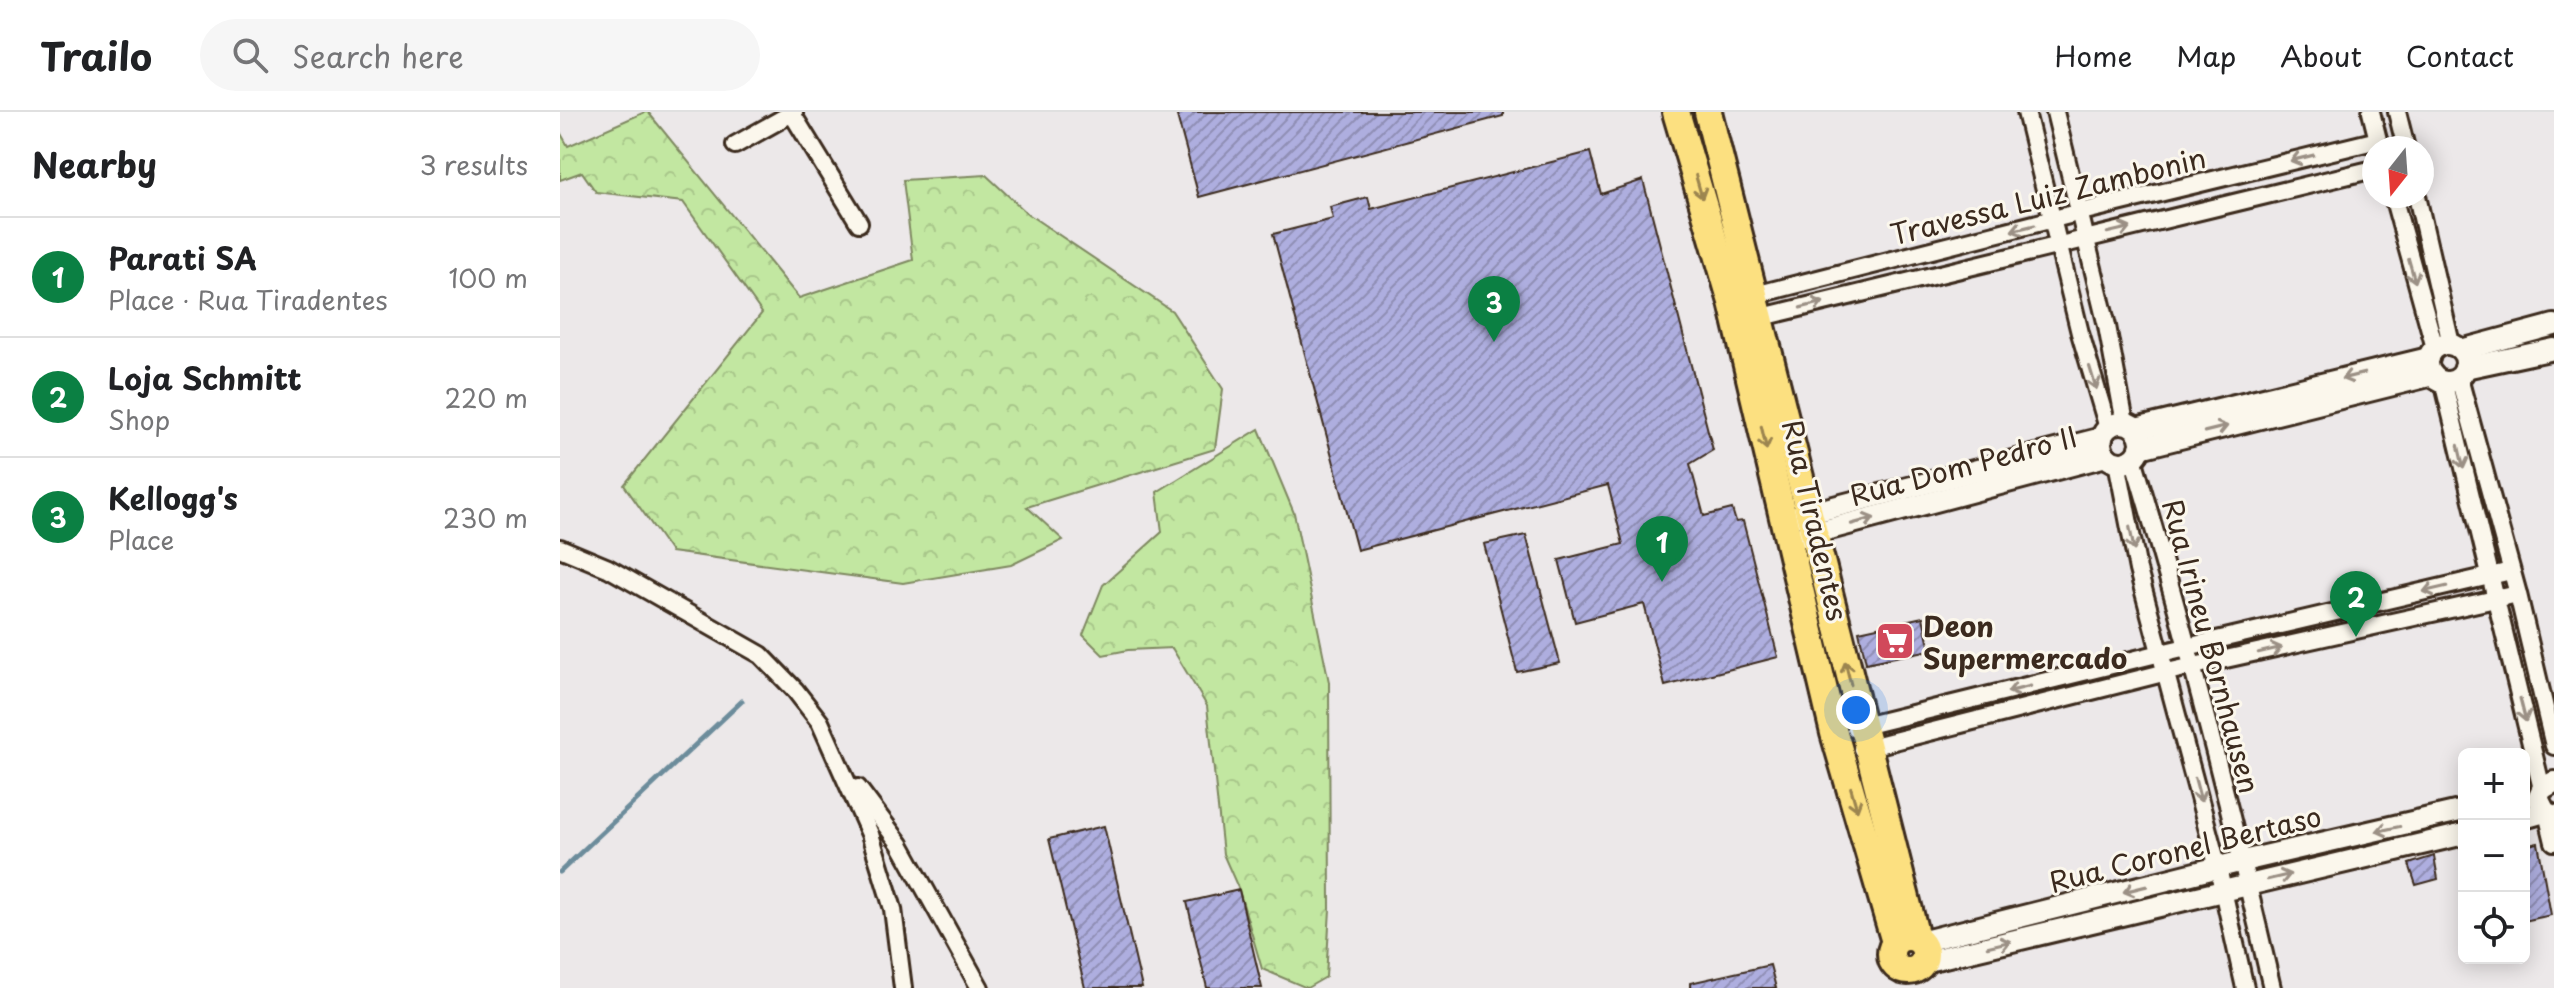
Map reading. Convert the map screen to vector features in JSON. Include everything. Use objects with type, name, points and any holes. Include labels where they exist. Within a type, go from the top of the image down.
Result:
[{"type":"main road","name":"Rua Tiradentes","points":[[1677,112],[1745,309],[1811,523],[1864,737],[1914,962]]},
{"type":"main road","name":"Rua Tiradentes","points":[[1708,112],[1785,530],[1837,744],[1914,962]]},
{"type":"street","points":[[735,145],[792,112],[859,223]]},
{"type":"street","name":"Rua Irineu Bornhausen","points":[[2026,112],[2080,333],[2165,562],[2243,861],[2270,980]]},
{"type":"street","name":"Rua Irineu Bornhausen","points":[[2055,112],[2107,326],[2138,570],[2218,868],[2244,983]]},
{"type":"street","points":[[2371,112],[2377,136]]},
{"type":"street","points":[[2397,112],[2403,136]]},
{"type":"street","points":[[2033,141],[2061,134]]},
{"type":"street","name":"Travessa Luiz Zambonin","points":[[1745,309],[1860,269],[2260,168],[2362,147]]},
{"type":"street","points":[[2260,168],[2269,194]]},
{"type":"street","name":"Travessa Luiz Zambonin","points":[[1745,309],[1865,292],[2362,172]]},
{"type":"street","points":[[2397,208],[2518,594],[2554,746]]},
{"type":"street","points":[[2419,208],[2489,576],[2540,789],[2538,798],[2549,814],[2554,842]]},
{"type":"street","points":[[1860,269],[1865,292]]},
{"type":"street","name":"Rua Dom Pedro II","points":[[1785,530],[2447,363],[2554,325]]},
{"type":"street","points":[[2080,333],[2107,326]]},
{"type":"street","name":"Rua Dom Pedro II","points":[[2447,363],[2554,349]]},
{"type":"street","points":[[560,548],[608,568],[761,655],[820,722],[870,834],[893,909],[903,988]]},
{"type":"street","points":[[2138,570],[2165,562]]},
{"type":"street","points":[[1837,744],[1946,707],[2511,571]]},
{"type":"street","points":[[1864,737],[1954,726],[2167,672],[2518,594]]},
{"type":"street","points":[[1946,707],[1954,726]]},
{"type":"street","points":[[840,766],[900,844],[980,988]]},
{"type":"street","name":"Rua Coronel Bertaso","points":[[1914,962],[2069,905],[2458,812]]},
{"type":"street","points":[[2418,822],[2423,844]]},
{"type":"street","name":"Rua Coronel Bertaso","points":[[1914,962],[2458,835]]},
{"type":"street","points":[[2069,905],[2074,926]]},
{"type":"street","points":[[2244,983],[2270,980]]},
{"type":"green space","points":[[645,112],[799,298],[913,260],[903,180],[986,175],[1028,214],[1172,311],[1223,389],[1215,449],[1027,507],[1063,540],[1011,565],[903,583],[671,552],[624,485],[762,313],[683,202],[596,192],[582,172],[560,180],[560,132],[568,146]]},
{"type":"green space","points":[[1259,429],[1294,513],[1329,682],[1330,909],[1326,977],[1307,988],[1262,969],[1239,890],[1223,854],[1207,706],[1172,648],[1128,650],[1103,655],[1083,635],[1103,585],[1162,532],[1157,492]]},
{"type":"building","points":[[1176,112],[1503,112],[1503,116],[1199,197]]},
{"type":"building","points":[[1590,152],[1601,194],[1643,180],[1713,450],[1690,464],[1704,516],[1732,509],[1736,522],[1743,521],[1778,657],[1665,686],[1644,604],[1575,622],[1559,560],[1623,544],[1608,485],[1357,550],[1273,234],[1333,219],[1330,207],[1368,197],[1371,209]]},
{"type":"building","points":[[1526,535],[1560,663],[1517,672],[1484,544]]},
{"type":"building","name":"Deon Supermercado","points":[[1923,617],[1930,650],[1866,663],[1859,631]]},
{"type":"building","points":[[1104,826],[1142,988],[1085,988],[1049,839]]},
{"type":"building","points":[[2538,843],[2551,915],[2530,920],[2530,892],[2530,845]]},
{"type":"building","points":[[2434,856],[2438,879],[2416,885],[2409,864]]},
{"type":"building","points":[[1239,890],[1262,988],[1207,988],[1187,902]]},
{"type":"building","points":[[1770,965],[1776,988],[1690,988],[1690,983]]},
{"type":"waterway","points":[[560,872],[742,701]]},
{"type":"place","name":"Kellogg's","points":[[1494,342]]},
{"type":"place","name":"Parati SA","points":[[1662,582]]},
{"type":"place","name":"Loja Schmitt","points":[[2356,637]]},
{"type":"place","name":"Deon Supermercado","points":[[1895,641]]}]
